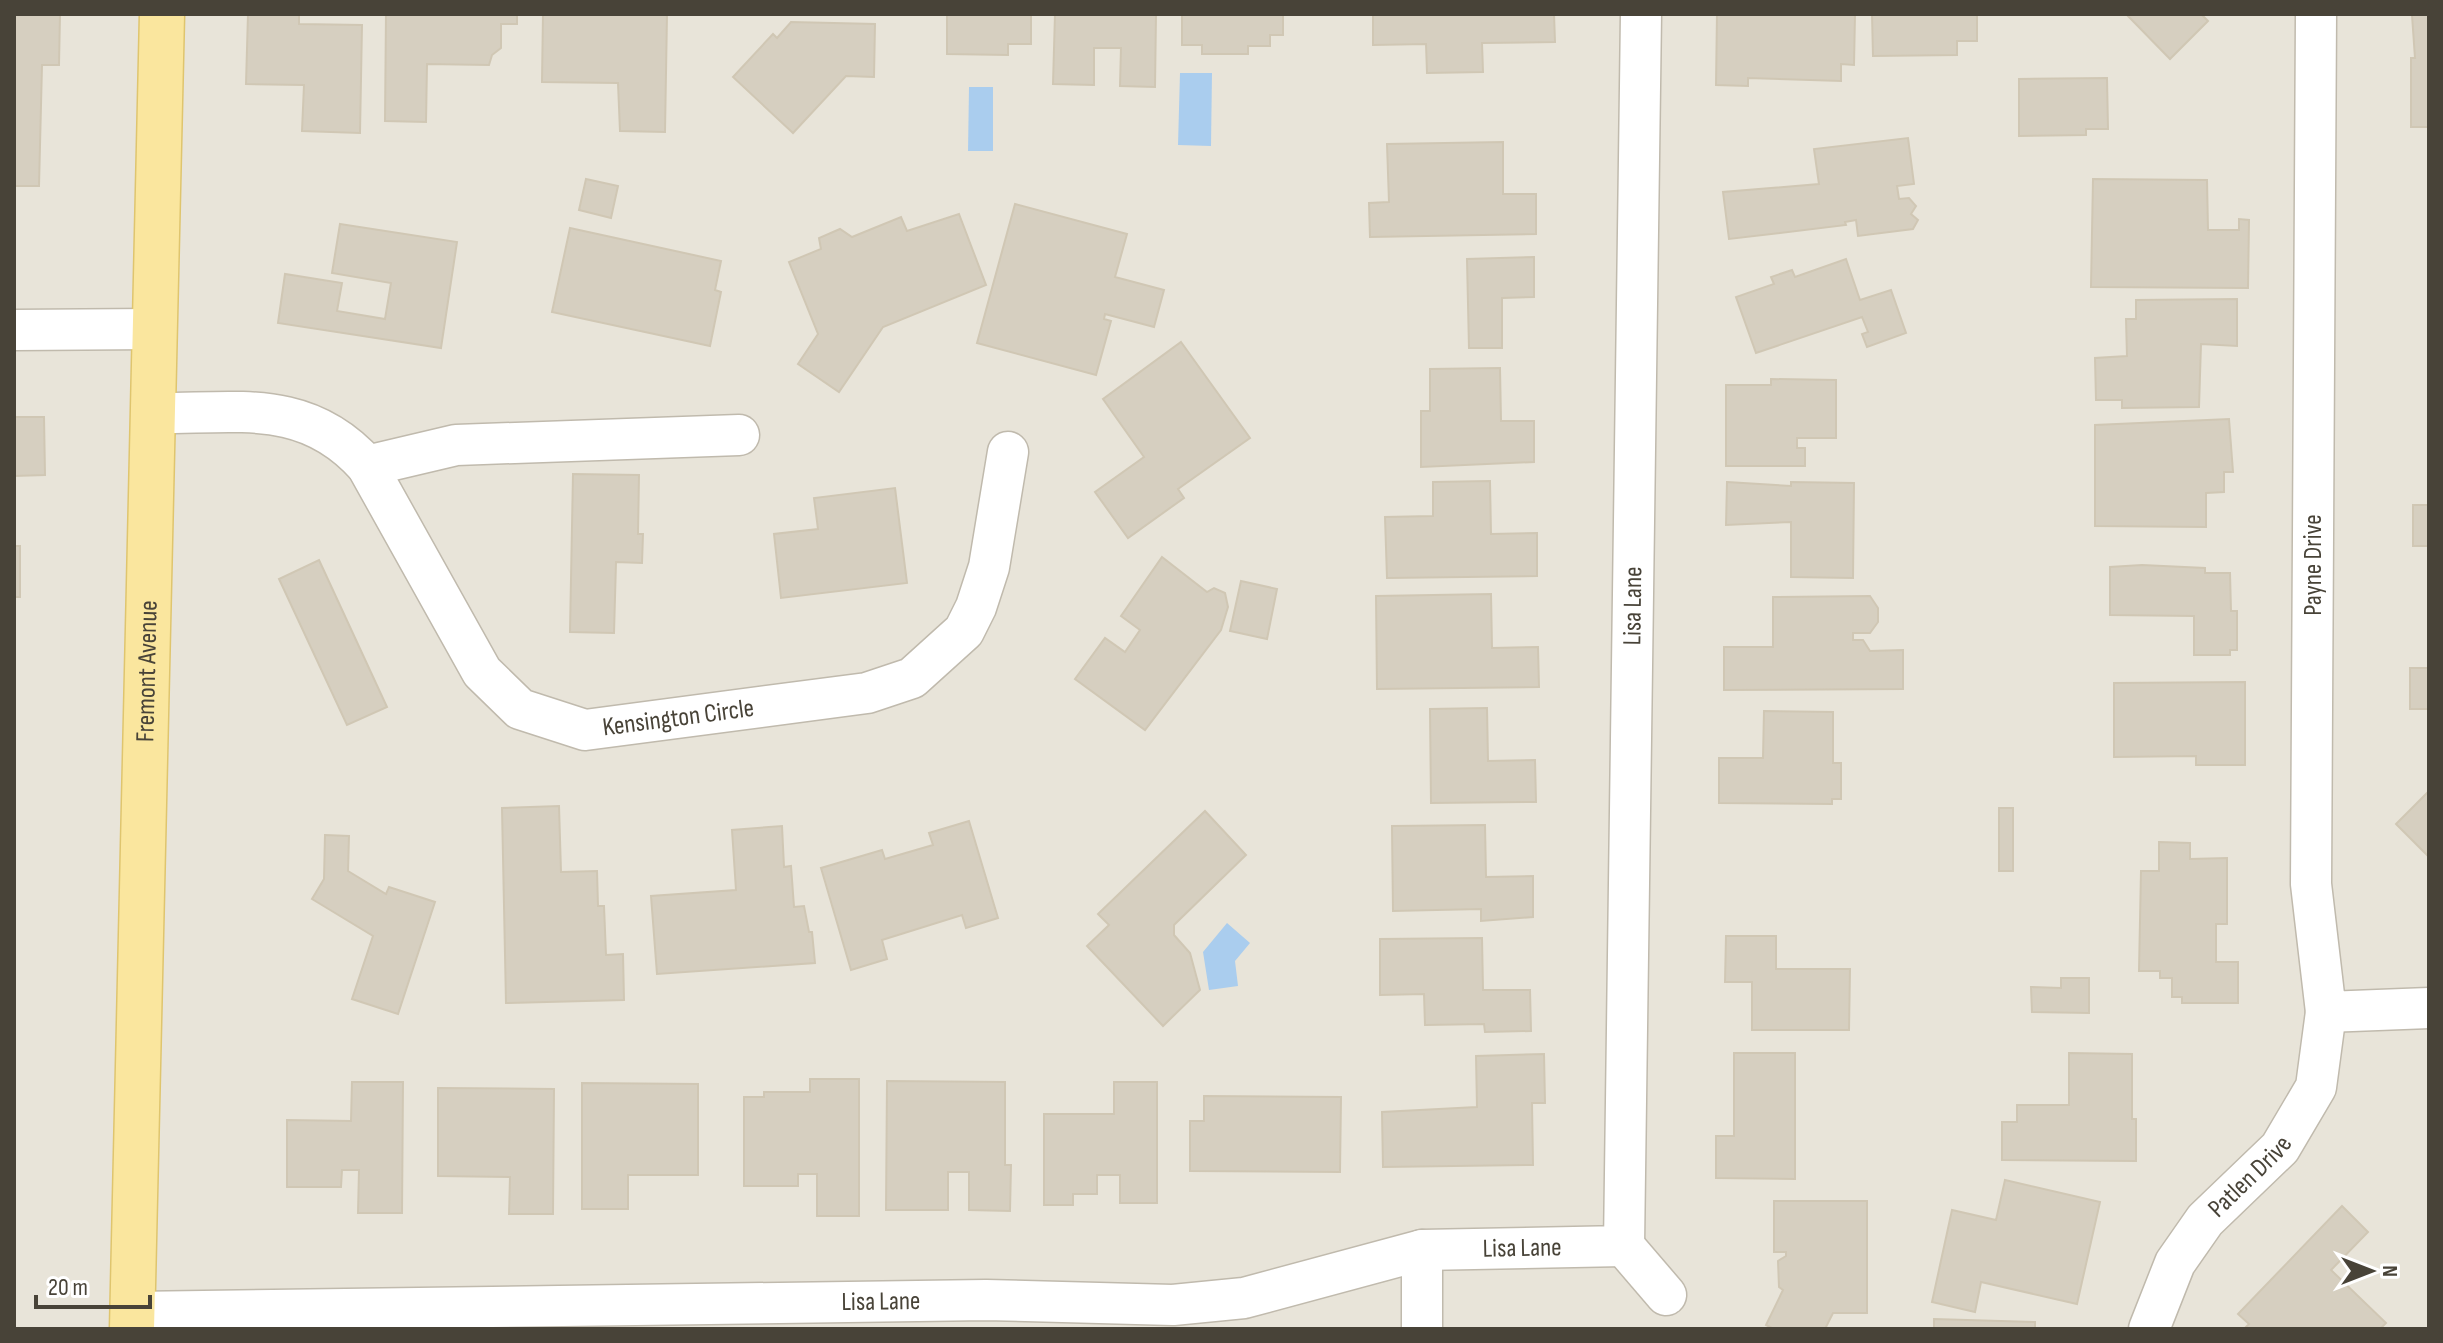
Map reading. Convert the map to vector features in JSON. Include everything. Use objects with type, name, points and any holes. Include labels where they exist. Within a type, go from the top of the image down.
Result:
[{"type":"main road","name":"Fremont Avenue","points":[[132,1320],[162,14]]},
{"type":"street","name":"Lisa Lane","points":[[132,1320],[986,1300],[1173,1305],[1244,1298],[1422,1250],[1624,1246],[1641,14]]},
{"type":"street","name":"Payne Drive","points":[[2316,14],[2311,884],[2326,1012]]},
{"type":"street","points":[[14,330],[153,329]]},
{"type":"street","name":"Kensington Circle","points":[[152,413],[275,414],[316,423],[346,442],[367,466],[482,672],[520,709],[585,730],[867,693],[912,678],[964,631],[976,607],[989,567],[1008,452]]},
{"type":"street","points":[[367,466],[456,445],[739,435]]},
{"type":"street","points":[[2326,1012],[2429,1008]]},
{"type":"street","name":"Patlen Drive","points":[[2149,1329],[2175,1263],[2205,1220],[2280,1148],[2316,1087],[2326,1012]]},
{"type":"street","points":[[1624,1246],[1666,1295]]},
{"type":"street","points":[[1422,1250],[1422,1329]]},
{"type":"shaded area","points":[[14,14],[2429,14],[2429,1329],[14,1329]]},
{"type":"water","points":[[1180,73],[1212,73],[1211,146],[1178,145]]},
{"type":"water","points":[[969,87],[993,87],[993,151],[968,151]]},
{"type":"water","points":[[1227,923],[1250,943],[1235,961],[1238,986],[1209,990],[1203,952]]},
{"type":"building","points":[[14,14],[60,14],[59,65],[42,65],[39,186],[14,186]]},
{"type":"building","points":[[248,14],[299,14],[299,24],[362,25],[360,133],[302,131],[304,85],[246,84]]},
{"type":"building","points":[[386,14],[517,14],[517,24],[501,24],[501,48],[492,55],[489,65],[427,64],[426,122],[385,121]]},
{"type":"building","points":[[543,14],[667,14],[665,132],[620,131],[618,83],[542,82]]},
{"type":"building","points":[[947,14],[1031,14],[1031,44],[1008,44],[1008,55],[947,54]]},
{"type":"building","points":[[1055,14],[1156,14],[1155,87],[1120,86],[1121,48],[1094,48],[1094,85],[1053,84]]},
{"type":"building","points":[[1182,14],[1283,14],[1283,35],[1270,35],[1270,46],[1248,46],[1248,54],[1202,54],[1202,45],[1182,45]]},
{"type":"building","points":[[1373,14],[1554,14],[1555,42],[1482,43],[1483,72],[1427,73],[1426,44],[1373,45]]},
{"type":"building","points":[[1717,14],[1855,14],[1854,65],[1841,64],[1841,81],[1748,78],[1748,86],[1716,85]]},
{"type":"building","points":[[1872,14],[1977,14],[1977,41],[1957,41],[1957,55],[1873,56]]},
{"type":"building","points":[[2126,14],[2201,14],[2208,21],[2170,59]]},
{"type":"building","points":[[2429,14],[2429,127],[2411,127],[2411,58],[2415,58],[2412,15]]},
{"type":"building","points":[[791,22],[875,24],[874,77],[846,76],[793,133],[733,77],[773,34],[777,38]]},
{"type":"building","points":[[2107,78],[2108,129],[2086,129],[2086,135],[2019,136],[2019,79]]},
{"type":"building","points":[[1908,138],[1914,184],[1897,186],[1899,199],[1909,198],[1916,206],[1911,214],[1918,220],[1913,229],[1858,236],[1856,220],[1845,222],[1846,225],[1729,239],[1723,192],[1819,184],[1814,149]]},
{"type":"building","points":[[1503,142],[1503,194],[1536,194],[1536,234],[1370,237],[1369,203],[1389,202],[1387,144]]},
{"type":"building","points":[[586,179],[618,186],[611,218],[579,210]]},
{"type":"building","points":[[2093,179],[2207,180],[2208,230],[2239,230],[2239,219],[2249,220],[2248,288],[2091,287]]},
{"type":"building","points":[[1015,204],[1127,234],[1115,277],[1164,290],[1154,327],[1105,314],[1104,319],[1111,321],[1096,375],[977,343]]},
{"type":"building","points":[[959,214],[986,285],[883,327],[839,392],[798,364],[818,334],[789,262],[821,249],[819,238],[840,229],[852,237],[901,217],[907,231]]},
{"type":"building","points":[[340,224],[457,242],[441,348],[278,323],[285,274],[342,283],[337,311],[385,319],[391,283],[332,273]]},
{"type":"building","points":[[570,228],[721,261],[715,290],[721,292],[710,346],[552,312]]},
{"type":"building","points":[[1534,257],[1534,297],[1502,298],[1502,348],[1469,348],[1467,259]]},
{"type":"building","points":[[1846,259],[1860,300],[1891,290],[1906,333],[1867,347],[1862,334],[1868,332],[1862,317],[1756,353],[1736,297],[1774,284],[1771,277],[1792,270],[1795,277]]},
{"type":"building","points":[[2237,299],[2237,346],[2201,344],[2199,407],[2122,408],[2122,400],[2096,400],[2095,358],[2127,356],[2126,319],[2136,319],[2136,300]]},
{"type":"building","points":[[1181,342],[1250,438],[1178,489],[1184,498],[1128,538],[1095,492],[1144,457],[1103,399]]},
{"type":"building","points":[[1500,368],[1501,421],[1534,421],[1534,462],[1421,467],[1421,411],[1430,411],[1430,369]]},
{"type":"building","points":[[1771,379],[1836,380],[1836,438],[1797,438],[1797,448],[1805,448],[1805,466],[1726,466],[1726,385],[1771,385]]},
{"type":"building","points":[[14,417],[44,417],[45,475],[14,476]]},
{"type":"building","points":[[2229,419],[2233,472],[2224,472],[2224,492],[2206,493],[2206,527],[2095,526],[2095,425]]},
{"type":"building","points":[[573,474],[639,475],[638,534],[643,534],[642,563],[616,562],[614,633],[570,632]]},
{"type":"building","points":[[1490,481],[1491,534],[1537,533],[1537,576],[1387,578],[1385,517],[1433,516],[1433,482]]},
{"type":"building","points":[[1727,482],[1791,486],[1791,482],[1854,483],[1853,578],[1791,577],[1791,522],[1726,525]]},
{"type":"building","points":[[895,488],[907,583],[781,598],[774,534],[818,529],[814,498]]},
{"type":"building","points":[[2413,505],[2429,505],[2429,546],[2413,546]]},
{"type":"building","points":[[14,546],[20,546],[20,597],[14,597]]},
{"type":"building","points":[[1162,557],[1207,592],[1214,588],[1225,593],[1228,607],[1221,630],[1145,730],[1075,679],[1105,638],[1125,652],[1140,630],[1121,616]]},
{"type":"building","points":[[319,560],[387,707],[347,725],[279,579]]},
{"type":"building","points":[[2110,567],[2205,568],[2205,573],[2230,573],[2231,611],[2237,611],[2237,650],[2230,650],[2230,655],[2194,655],[2194,616],[2110,615]]},
{"type":"building","points":[[1241,581],[1277,589],[1267,639],[1230,631]]},
{"type":"building","points":[[1491,594],[1492,648],[1538,647],[1539,687],[1377,689],[1376,596]]},
{"type":"building","points":[[1870,596],[1878,608],[1878,622],[1870,633],[1853,633],[1853,640],[1863,640],[1870,651],[1903,650],[1903,689],[1724,690],[1724,647],[1773,647],[1773,597]]},
{"type":"building","points":[[2410,668],[2429,668],[2429,709],[2410,709]]},
{"type":"building","points":[[2245,682],[2245,765],[2196,765],[2196,756],[2114,757],[2114,683]]},
{"type":"building","points":[[1487,708],[1488,761],[1535,760],[1536,802],[1431,803],[1430,709]]},
{"type":"building","points":[[1764,711],[1833,712],[1833,763],[1841,763],[1841,799],[1832,799],[1832,804],[1719,803],[1719,758],[1763,758]]},
{"type":"building","points":[[2429,791],[2429,857],[2396,824]]},
{"type":"building","points":[[559,806],[561,872],[597,871],[598,906],[604,906],[606,955],[623,954],[624,1000],[506,1003],[502,808]]},
{"type":"building","points":[[1999,808],[2013,808],[2013,871],[1999,871]]},
{"type":"building","points":[[1205,811],[1246,855],[1174,925],[1174,935],[1190,953],[1200,990],[1163,1026],[1087,946],[1109,925],[1098,914]]},
{"type":"building","points":[[969,821],[998,918],[966,928],[962,915],[882,940],[887,959],[851,970],[821,868],[882,850],[885,859],[933,845],[929,833]]},
{"type":"building","points":[[1485,825],[1486,877],[1533,876],[1533,917],[1481,921],[1481,909],[1393,911],[1392,826]]},
{"type":"building","points":[[782,826],[784,867],[791,866],[794,907],[804,906],[809,932],[812,932],[815,963],[657,974],[651,896],[736,890],[732,830]]},
{"type":"building","points":[[325,835],[349,836],[348,871],[386,894],[389,887],[435,902],[398,1014],[352,999],[373,936],[312,899],[324,879]]},
{"type":"building","points":[[2159,842],[2190,843],[2190,859],[2227,858],[2227,924],[2216,924],[2216,962],[2238,962],[2238,1003],[2182,1003],[2182,997],[2172,997],[2172,978],[2160,978],[2160,971],[2139,971],[2141,871],[2159,871]]},
{"type":"building","points":[[1726,936],[1776,936],[1776,969],[1850,969],[1849,1030],[1752,1030],[1752,982],[1725,982]]},
{"type":"building","points":[[1482,938],[1483,990],[1530,990],[1531,1031],[1485,1032],[1484,1024],[1425,1025],[1424,994],[1380,995],[1380,939]]},
{"type":"building","points":[[2061,978],[2089,978],[2089,1013],[2032,1012],[2031,987],[2061,988]]},
{"type":"building","points":[[1734,1053],[1795,1053],[1795,1179],[1716,1178],[1716,1136],[1734,1136]]},
{"type":"building","points":[[2069,1053],[2132,1054],[2132,1119],[2136,1119],[2136,1161],[2002,1160],[2002,1122],[2017,1122],[2017,1105],[2069,1105]]},
{"type":"building","points":[[1544,1054],[1545,1103],[1532,1103],[1533,1165],[1383,1167],[1382,1112],[1477,1107],[1476,1056]]},
{"type":"building","points":[[810,1079],[859,1079],[859,1216],[817,1216],[817,1174],[798,1174],[798,1186],[744,1186],[744,1097],[764,1097],[764,1092],[810,1092]]},
{"type":"building","points":[[887,1081],[1005,1082],[1005,1165],[1011,1165],[1010,1211],[969,1210],[969,1172],[948,1172],[948,1210],[886,1210]]},
{"type":"building","points":[[352,1082],[403,1082],[402,1213],[358,1213],[359,1170],[342,1170],[341,1187],[287,1187],[287,1120],[351,1121]]},
{"type":"building","points":[[1114,1082],[1157,1082],[1157,1203],[1120,1203],[1120,1175],[1097,1175],[1097,1194],[1073,1194],[1073,1205],[1044,1205],[1044,1114],[1114,1114]]},
{"type":"building","points":[[582,1083],[698,1084],[698,1175],[628,1175],[628,1209],[582,1209]]},
{"type":"building","points":[[438,1088],[554,1089],[553,1214],[509,1214],[510,1177],[438,1176]]},
{"type":"building","points":[[1204,1096],[1341,1097],[1340,1172],[1190,1171],[1190,1121],[1204,1121]]},
{"type":"building","points":[[2005,1180],[2100,1202],[2077,1304],[1981,1282],[1975,1312],[1932,1302],[1952,1210],[1996,1220]]},
{"type":"building","points":[[1774,1201],[1867,1201],[1867,1313],[1833,1313],[1825,1329],[1774,1329],[1766,1325],[1783,1290],[1779,1287],[1778,1261],[1786,1256],[1786,1252],[1774,1252]]},
{"type":"building","points":[[2342,1206],[2368,1232],[2331,1270],[2386,1323],[2380,1329],[2244,1329],[2249,1324],[2238,1314]]},
{"type":"building","points":[[1934,1319],[2035,1322],[2035,1329],[1934,1329]]}]
